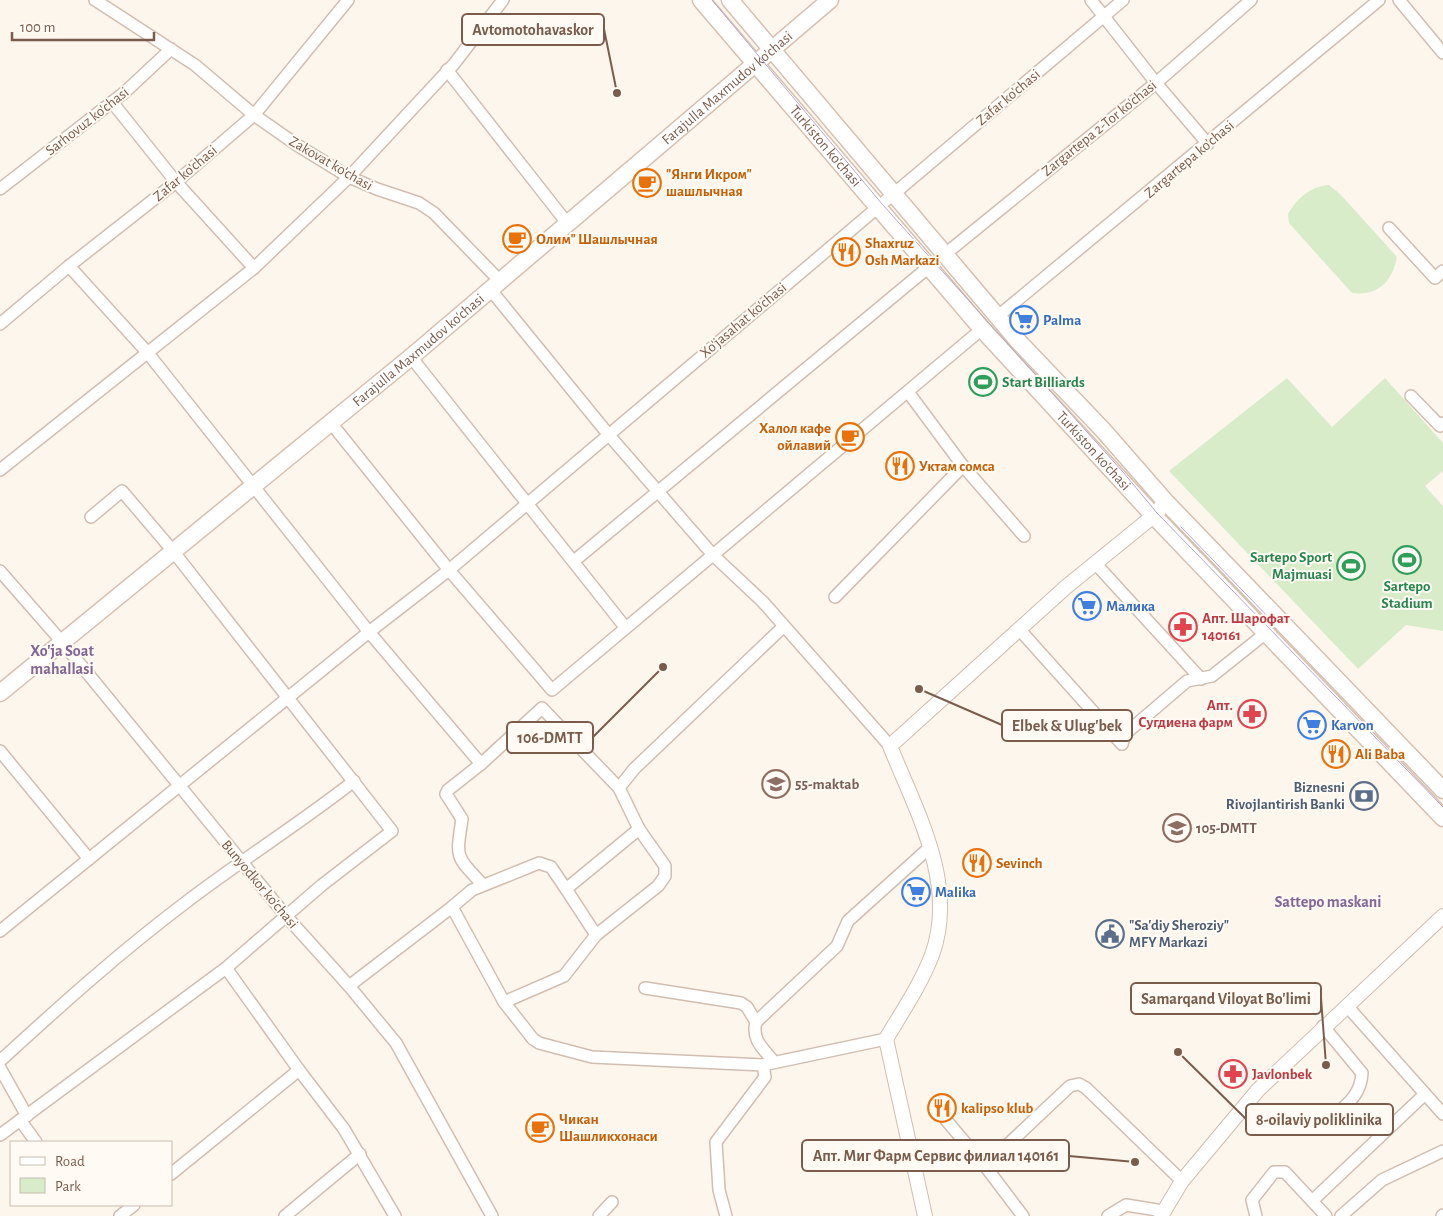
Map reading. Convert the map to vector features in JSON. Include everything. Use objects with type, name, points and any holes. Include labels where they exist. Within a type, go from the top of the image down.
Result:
[{"type":"main road","name":"Turkiston ko'chasi","points":[[701,0],[982,329],[1152,516],[1443,818]]},
{"type":"main road","name":"Turkiston ko'chasi","points":[[730,0],[997,317],[1165,500],[1443,790]]},
{"type":"main road","name":"Farajulla Maxmudov ko'chasi","points":[[0,693],[411,357],[830,0]]},
{"type":"street","points":[[95,0],[196,65],[254,115]]},
{"type":"street","name":"Zafar ko'chasi","points":[[0,324],[69,266],[176,182],[254,115],[348,0]]},
{"type":"street","points":[[0,470],[254,268],[349,177],[447,70],[503,0]]},
{"type":"street","points":[[1091,0],[1156,83],[1208,144]]},
{"type":"street","name":"Zafar ko'chasi","points":[[878,207],[1123,0]]},
{"type":"street","name":"Zargartepa 2-Tor ko'chasi","points":[[944,255],[1156,83],[1252,0]]},
{"type":"street","name":"Zargartepa ko'chasi","points":[[997,317],[1208,144],[1379,0]]},
{"type":"street","points":[[1399,0],[1443,53]]},
{"type":"street","name":"Sarhovuz ko'chasi","points":[[0,189],[112,102],[171,49]]},
{"type":"street","points":[[447,70],[567,223]]},
{"type":"street","points":[[112,102],[176,182],[254,268]]},
{"type":"street","name":"Zakovat ko'chasi","points":[[254,115],[297,145],[349,177],[377,189],[420,203],[434,213],[495,285]]},
{"type":"street","name":"Xo'jasahat ko'chasi","points":[[2,926],[89,859],[369,632],[449,570],[878,207]]},
{"type":"street","points":[[1389,228],[1435,278],[1443,271]]},
{"type":"street","points":[[69,266],[147,352],[369,632],[481,764]]},
{"type":"street","points":[[574,561],[660,492],[930,266]]},
{"type":"street","points":[[495,285],[608,434],[713,555],[763,602],[783,627],[890,746],[923,828],[939,883],[941,908],[939,932],[931,956],[886,1040],[925,1216]]},
{"type":"street","points":[[331,423],[449,570],[552,690],[982,329]]},
{"type":"street","points":[[411,357],[625,627]]},
{"type":"street","points":[[908,392],[964,466],[1024,536]]},
{"type":"street","points":[[1411,396],[1442,426]]},
{"type":"street","points":[[834,597],[964,466]]},
{"type":"street","points":[[0,1136],[226,968],[286,916],[392,831],[173,551],[122,490],[91,517]]},
{"type":"street","points":[[890,746],[1095,563],[1152,516],[1165,500]]},
{"type":"street","points":[[1095,563],[1201,679]]},
{"type":"street","name":"Bunyodkor ko'chasi","points":[[0,571],[62,642],[286,916],[350,986],[396,1043],[492,1216]]},
{"type":"street","points":[[618,788],[634,769],[783,627]]},
{"type":"street","points":[[1020,629],[1122,744],[1126,734],[1187,682],[1212,676],[1266,633]]},
{"type":"street","points":[[483,885],[461,861],[457,852],[462,819],[446,794],[448,790],[481,764],[542,708],[618,788],[639,829],[665,866],[665,876],[658,886],[596,935],[564,976],[504,1002]]},
{"type":"street","points":[[0,751],[89,859]]},
{"type":"street","points":[[0,1061],[92,977],[185,903],[309,816],[354,781]]},
{"type":"street","points":[[566,889],[639,829]]},
{"type":"street","points":[[726,1216],[719,1190],[716,1142],[765,1077],[769,1063],[753,1032],[756,1022],[837,946],[848,921],[929,848]]},
{"type":"street","points":[[350,986],[472,890],[539,863],[551,867],[596,935]]},
{"type":"street","points":[[452,907],[504,1002],[533,1039],[592,1057],[769,1063],[886,1040]]},
{"type":"street","points":[[1108,1216],[1126,1205],[1162,1214],[1182,1181],[1258,1090],[1323,1026],[1443,916]]},
{"type":"street","points":[[226,968],[344,1129],[395,1216]]},
{"type":"street","points":[[645,988],[741,1002],[747,1007],[756,1022]]},
{"type":"street","points":[[1347,1006],[1443,1114]]},
{"type":"street","points":[[1323,1026],[1362,1073],[1362,1084],[1358,1091],[1334,1117]]},
{"type":"street","points":[[0,1068],[35,1141]]},
{"type":"street","points":[[172,1173],[299,1070]]},
{"type":"street","points":[[985,1166],[1070,1086],[1079,1084],[1086,1088],[1182,1181]]},
{"type":"street","points":[[1312,1201],[1426,1094]]},
{"type":"street","points":[[946,1120],[1024,1216]]},
{"type":"street","points":[[1341,1216],[1382,1180],[1443,1151]]},
{"type":"street","points":[[285,1216],[360,1154]]},
{"type":"street","points":[[1256,1216],[1252,1200],[1274,1172],[1285,1172],[1326,1216]]},
{"type":"street","points":[[599,1216],[612,1202]]},
{"type":"street","points":[[120,1216],[133,1206]]},
{"type":"green space","points":[[1329,185],[1341,195],[1397,257],[1392,274],[1376,290],[1352,293],[1289,223],[1288,214],[1300,198],[1310,190]]},
{"type":"green space","name":"Sartepo Sport Majmuasi","points":[[1287,378],[1332,427],[1385,378],[1443,443],[1443,471],[1425,486],[1443,506],[1443,631],[1406,625],[1358,669],[1169,471]]},
{"type":"tram line","points":[[712,0],[882,204],[1123,472],[1157,513],[1443,807]]},
{"type":"tram line","points":[[1181,527],[1275,624]]},
{"type":"place","name":"Avtomotohavaskor","points":[[617,93]]},
{"type":"place","name":"\"Янги Икром\" шашлычная","points":[[647,183]]},
{"type":"place","name":"Олим\" Шашлычная","points":[[517,239]]},
{"type":"place","name":"Shaxruz Osh Markazi","points":[[846,252]]},
{"type":"place","name":"Palma","points":[[1024,320]]},
{"type":"place","name":"Start Billiards","points":[[983,382]]},
{"type":"place","name":"Халол кафе ойлавий","points":[[850,437]]},
{"type":"place","name":"Уктам сомса","points":[[900,466]]},
{"type":"place","name":"Sartepo Stadium","points":[[1407,560]]},
{"type":"place","name":"Sartepo Sport Majmuasi","points":[[1351,566]]},
{"type":"place","name":"Малика","points":[[1087,606]]},
{"type":"place","name":"Апт. Шарофат 140161","points":[[1183,627]]},
{"type":"place","name":"106-DMTT","points":[[663,667]]},
{"type":"place","name":"Elbek & Ulug'bek","points":[[919,689]]},
{"type":"place","name":"Апт. Сугдиена фарм","points":[[1252,714]]},
{"type":"place","name":"Karvon","points":[[1312,725]]},
{"type":"place","name":"Ali Baba","points":[[1336,754]]},
{"type":"place","name":"55-maktab","points":[[776,784]]},
{"type":"place","name":"Biznesni Rivojlantirish Banki","points":[[1364,796]]},
{"type":"place","name":"105-DMTT","points":[[1177,828]]},
{"type":"place","name":"Sevinch","points":[[977,863]]},
{"type":"place","name":"Malika","points":[[916,892]]},
{"type":"place","name":"\"Sa'diy Sheroziy\" MFY Markazi","points":[[1110,934]]},
{"type":"place","name":"8-oilaviy poliklinika","points":[[1178,1052]]},
{"type":"place","name":"Samarqand Viloyat Bo'limi","points":[[1326,1065]]},
{"type":"place","name":"Javlonbek","points":[[1233,1074]]},
{"type":"place","name":"kalipso klub","points":[[942,1108]]},
{"type":"place","name":"Чикан Шашликхонаси","points":[[540,1128]]},
{"type":"place","name":"Апт. Миг Фарм Сервис филиал 140161","points":[[1135,1162]]},
{"type":"district","name":"Xo'ja Soat mahallasi","points":[[62,659]]},
{"type":"district","name":"Sattepo maskani","points":[[1328,901]]}]
